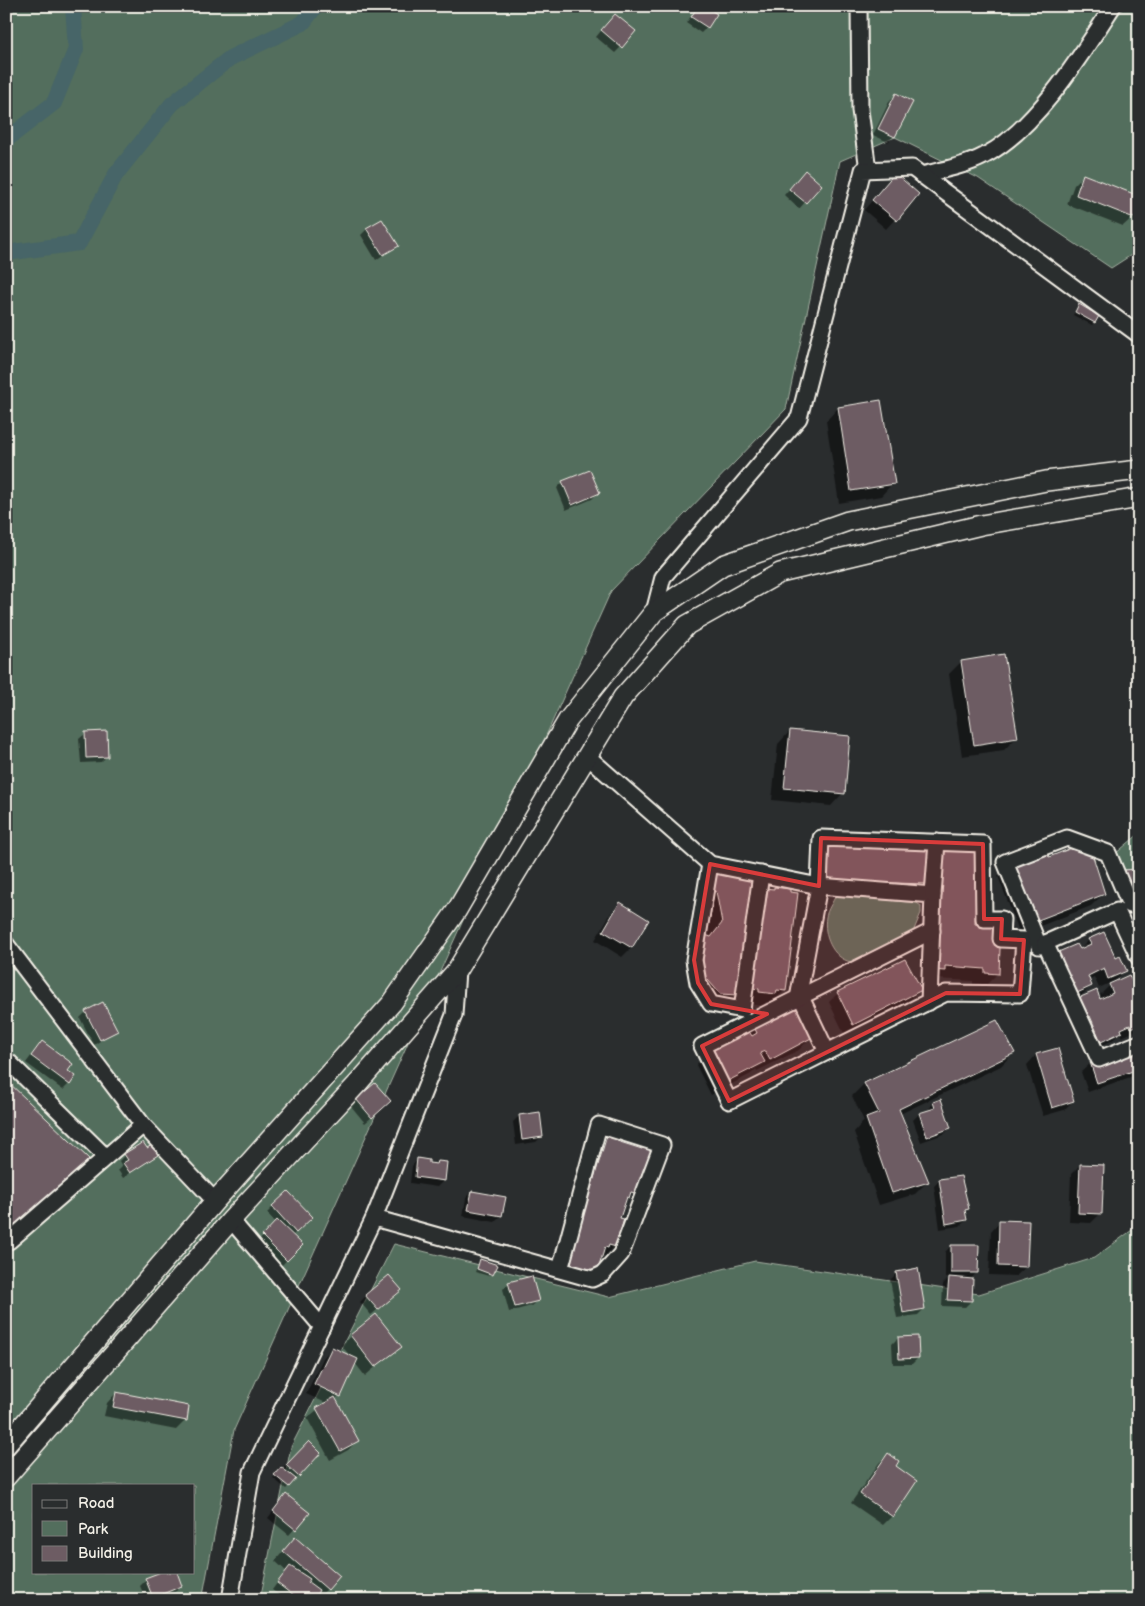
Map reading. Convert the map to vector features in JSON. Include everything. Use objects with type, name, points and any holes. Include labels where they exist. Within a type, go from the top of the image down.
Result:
[{"type":"main road","points":[[6,1445],[215,1201],[392,1003],[457,910],[568,720],[654,612],[723,565],[848,521],[1046,481],[1139,470]]},
{"type":"main road","points":[[6,1477],[231,1220],[359,1082],[457,970],[623,697],[687,625],[780,573],[981,525],[1139,498]]},
{"type":"street","points":[[859,6],[860,110],[868,170]]},
{"type":"street","points":[[922,174],[984,156],[1010,138],[1065,78],[1112,6]]},
{"type":"street","points":[[654,612],[664,577],[799,418],[863,170],[912,168],[1139,335]]},
{"type":"street","points":[[587,756],[710,864],[819,886],[933,895]]},
{"type":"street","points":[[827,1052],[802,998],[799,993],[819,886],[821,838],[983,844],[984,919],[1002,919],[1001,939],[1024,940],[1020,994],[946,992],[928,1002],[729,1101],[702,1046],[745,1016],[802,998],[932,931]]},
{"type":"street","points":[[1129,906],[1039,946],[1005,862],[1068,838],[1108,853],[1129,906],[1139,958]]},
{"type":"street","points":[[928,1002],[937,842]]},
{"type":"street","points":[[710,864],[694,960],[698,983],[710,1004],[745,1016]]},
{"type":"street","points":[[745,1016],[761,874]]},
{"type":"street","points":[[1046,943],[1099,1059],[1139,1043]]},
{"type":"street","points":[[6,944],[143,1125],[215,1201]]},
{"type":"street","points":[[230,1600],[252,1472],[374,1218],[454,1015],[457,970]]},
{"type":"street","points":[[6,1065],[10,1062],[106,1157]]},
{"type":"street","points":[[6,1238],[8,1241],[143,1125]]},
{"type":"street","points":[[374,1218],[592,1279],[603,1274],[621,1254],[662,1145],[598,1125],[560,1270]]},
{"type":"street","points":[[231,1220],[322,1327]]},
{"type":"highlighted area","points":[[821,838],[983,844],[984,919],[1002,919],[1001,939],[1024,940],[1020,994],[946,993],[729,1101],[702,1046],[767,1014],[711,1004],[698,983],[694,960],[710,864],[819,886]]},
{"type":"green space","points":[[6,6],[1139,6],[1139,250],[1111,268],[978,178],[895,137],[840,161],[786,409],[611,591],[234,1430],[202,1600],[6,1600]]},
{"type":"green space","points":[[1139,834],[1139,869],[1124,870],[1115,854]]},
{"type":"green space","points":[[836,895],[917,903],[921,906],[921,913],[913,932],[851,962],[844,960],[834,951],[826,931],[827,914]]},
{"type":"green space","points":[[1139,1225],[1139,1600],[260,1600],[291,1447],[394,1244],[609,1297],[755,1261],[979,1294],[1094,1258]]},
{"type":"building","points":[[698,6],[705,6],[717,14],[708,28],[691,17]]},
{"type":"building","points":[[615,14],[636,31],[622,48],[601,30]]},
{"type":"building","points":[[896,93],[913,102],[895,137],[878,129]]},
{"type":"building","points":[[805,170],[822,185],[806,203],[789,189]]},
{"type":"building","points":[[895,173],[919,194],[897,221],[872,200]]},
{"type":"building","points":[[1083,174],[1139,196],[1139,205],[1134,218],[1076,195]]},
{"type":"building","points":[[382,219],[399,246],[383,255],[366,228]]},
{"type":"building","points":[[1079,304],[1099,316],[1095,323],[1075,312]]},
{"type":"building","points":[[881,400],[895,484],[851,491],[838,407]]},
{"type":"building","points":[[590,470],[600,493],[572,505],[562,481]]},
{"type":"building","points":[[1004,654],[1018,738],[974,745],[961,661]]},
{"type":"building","points":[[790,730],[850,736],[845,794],[784,788]]},
{"type":"building","points":[[107,731],[108,757],[86,758],[85,732]]},
{"type":"building","points":[[829,844],[928,847],[928,858],[930,858],[927,884],[828,881]]},
{"type":"building","points":[[1085,846],[1091,850],[1105,894],[1033,922],[1010,862],[1045,848],[1049,857],[1074,847],[1075,850]]},
{"type":"building","points":[[941,847],[978,848],[975,924],[996,927],[1000,948],[999,974],[985,973],[985,969],[945,966],[945,971],[932,970]]},
{"type":"building","points":[[713,869],[755,881],[737,995],[720,994],[702,973],[705,935],[711,937],[722,923],[716,891],[711,887]]},
{"type":"building","points":[[1139,869],[1139,892],[1131,896],[1124,870]]},
{"type":"building","points":[[774,887],[790,889],[790,892],[798,893],[786,991],[777,990],[776,994],[759,992],[759,989],[752,988],[764,888],[774,889]]},
{"type":"building","points":[[620,902],[649,920],[632,948],[603,931]]},
{"type":"building","points":[[1104,932],[1116,958],[1120,956],[1127,971],[1108,979],[1104,968],[1088,976],[1092,986],[1075,994],[1056,953],[1077,944],[1080,949],[1091,944],[1088,939]]},
{"type":"building","points":[[905,959],[922,990],[853,1025],[837,992]]},
{"type":"building","points":[[1129,975],[1137,993],[1134,994],[1139,1005],[1139,1025],[1131,1028],[1130,1025],[1121,1029],[1122,1032],[1101,1042],[1090,1016],[1084,1018],[1076,999],[1097,990],[1100,999],[1113,993],[1109,984]]},
{"type":"building","points":[[103,1002],[118,1031],[100,1040],[85,1011]]},
{"type":"building","points":[[796,1005],[813,1037],[770,1060],[765,1051],[760,1053],[765,1062],[724,1083],[708,1051],[748,1030],[752,1036],[757,1033],[754,1027]]},
{"type":"building","points":[[997,1020],[1015,1053],[899,1109],[929,1182],[892,1193],[866,1118],[879,1113],[864,1083]]},
{"type":"building","points":[[42,1041],[73,1064],[68,1071],[76,1076],[70,1085],[31,1056]]},
{"type":"building","points":[[1139,1045],[1139,1069],[1097,1083],[1090,1062]]},
{"type":"building","points":[[1058,1048],[1074,1101],[1052,1108],[1036,1054]]},
{"type":"building","points":[[6,1080],[89,1159],[40,1210],[11,1233],[6,1226]]},
{"type":"building","points":[[375,1083],[391,1101],[372,1118],[356,1099]]},
{"type":"building","points":[[941,1099],[951,1128],[927,1137],[919,1113],[935,1108],[933,1102]]},
{"type":"building","points":[[540,1112],[543,1137],[522,1140],[519,1115]]},
{"type":"building","points":[[609,1129],[620,1133],[617,1141],[642,1149],[645,1141],[657,1144],[645,1174],[642,1173],[635,1193],[631,1192],[629,1198],[627,1197],[620,1218],[624,1219],[616,1247],[609,1245],[608,1248],[605,1247],[597,1273],[568,1263]]},
{"type":"building","points":[[143,1142],[147,1148],[152,1145],[158,1155],[130,1173],[123,1163],[128,1160],[124,1154]]},
{"type":"building","points":[[417,1158],[429,1160],[429,1163],[447,1162],[445,1181],[415,1177]]},
{"type":"building","points":[[1080,1164],[1104,1165],[1102,1214],[1078,1213]]},
{"type":"building","points":[[961,1176],[969,1209],[965,1210],[967,1220],[946,1224],[939,1179]]},
{"type":"building","points":[[288,1191],[313,1217],[296,1233],[272,1206]]},
{"type":"building","points":[[472,1191],[506,1197],[502,1216],[468,1210]]},
{"type":"building","points":[[277,1220],[303,1245],[287,1261],[262,1236]]},
{"type":"building","points":[[999,1220],[1029,1221],[1027,1267],[998,1266]]},
{"type":"building","points":[[951,1245],[979,1245],[978,1273],[951,1273]]},
{"type":"building","points":[[480,1259],[498,1265],[493,1275],[477,1269]]},
{"type":"building","points":[[918,1268],[925,1309],[903,1313],[896,1272]]},
{"type":"building","points":[[389,1275],[402,1290],[378,1310],[365,1295]]},
{"type":"building","points":[[532,1276],[539,1301],[515,1307],[508,1282]]},
{"type":"building","points":[[949,1277],[973,1279],[972,1301],[947,1300]]},
{"type":"building","points":[[376,1314],[402,1347],[375,1367],[350,1335]]},
{"type":"building","points":[[918,1336],[919,1358],[899,1359],[898,1337]]},
{"type":"building","points":[[332,1347],[358,1359],[341,1397],[314,1384]]},
{"type":"building","points":[[116,1392],[189,1406],[187,1421],[113,1407]]},
{"type":"building","points":[[335,1397],[359,1441],[340,1451],[316,1408]]},
{"type":"building","points":[[309,1441],[321,1453],[299,1477],[286,1465]]},
{"type":"building","points":[[888,1453],[899,1461],[896,1466],[917,1481],[893,1517],[860,1494]]},
{"type":"building","points":[[281,1467],[296,1479],[289,1487],[274,1475]]},
{"type":"building","points":[[286,1494],[310,1513],[296,1530],[273,1511]]},
{"type":"building","points":[[295,1537],[340,1576],[328,1590],[283,1551]]},
{"type":"building","points":[[290,1566],[310,1579],[308,1582],[319,1590],[314,1600],[299,1600],[277,1583]]},
{"type":"building","points":[[156,1574],[178,1574],[182,1586],[153,1598],[145,1578]]},
{"type":"waterway","points":[[6,140],[54,103],[76,49],[73,6]]},
{"type":"waterway","points":[[6,253],[79,243],[116,174],[172,104],[230,58],[303,23],[316,6]]}]
